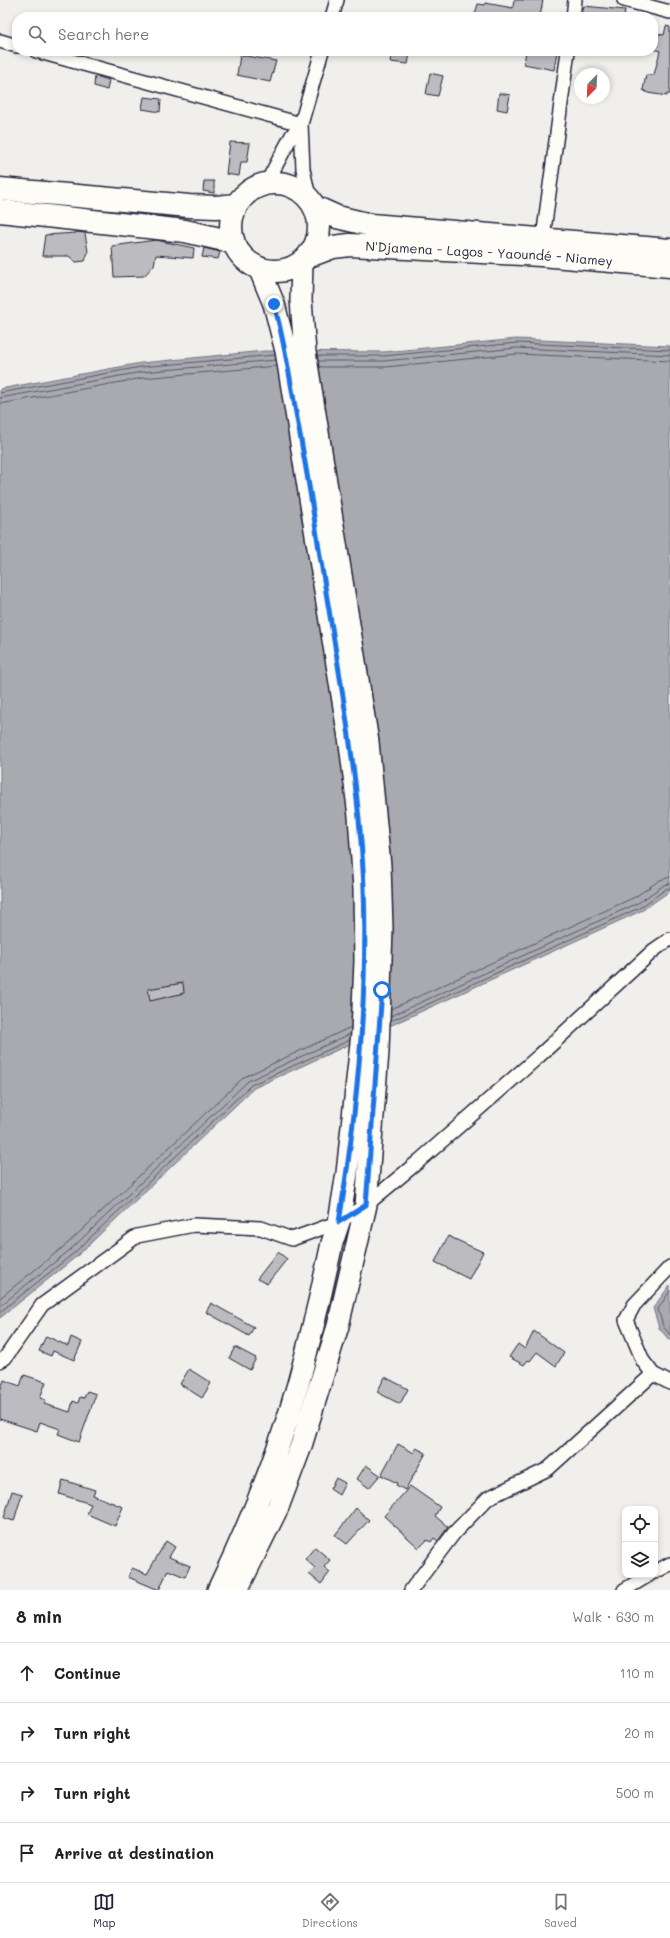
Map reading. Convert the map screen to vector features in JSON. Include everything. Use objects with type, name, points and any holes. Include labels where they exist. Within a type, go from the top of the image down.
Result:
[{"type":"highway","points":[[266,184],[284,184],[292,186],[313,202],[319,231],[316,244],[306,259],[294,267],[276,271],[258,268],[243,258],[234,242],[231,223],[237,204],[249,191],[266,184]]},
{"type":"highway","points":[[0,189],[196,207],[237,204]]},
{"type":"highway","name":"N'Djamena - Lagos - Yaoundé - Niamey","points":[[313,202],[337,217],[371,225],[543,238],[670,250]]},
{"type":"highway","points":[[0,211],[185,231],[234,242]]},
{"type":"highway","name":"N'Djamena - Lagos - Yaoundé - Niamey","points":[[306,259],[333,247],[350,245],[541,255],[670,266]]},
{"type":"main road","points":[[237,1590],[278,1507],[301,1446],[338,1326],[366,1205],[382,990],[380,866],[368,742],[305,352],[301,300],[306,259]]},
{"type":"main road","points":[[218,1590],[236,1552],[266,1480],[290,1407],[319,1303],[332,1243],[339,1222],[355,1105],[362,1033],[365,961],[364,888],[359,816],[349,736],[284,344],[274,304],[258,268]]},
{"type":"street","points":[[333,12],[337,0]]},
{"type":"street","points":[[574,12],[575,0]]},
{"type":"street","points":[[624,0],[670,12]]},
{"type":"street","points":[[0,41],[12,45]]},
{"type":"street","points":[[54,56],[301,124]]},
{"type":"street","points":[[313,202],[302,169],[301,124],[321,56]]},
{"type":"street","points":[[543,238],[567,56]]},
{"type":"street","points":[[266,184],[292,135],[301,124]]},
{"type":"street","points":[[0,1361],[5,1358],[42,1305],[137,1236],[194,1225],[261,1228],[292,1239],[339,1222],[366,1205],[419,1161],[539,1056],[654,950],[670,939]]},
{"type":"street","points":[[670,1267],[634,1305],[626,1320],[636,1347],[653,1374],[670,1383]]},
{"type":"street","points":[[411,1590],[454,1533],[488,1498],[548,1468],[653,1374]]},
{"type":"street","points":[[658,1570],[670,1564]]},
{"type":"street","points":[[624,1590],[644,1578]]},
{"type":"water","points":[[517,339],[670,346],[670,891],[643,910],[254,1088],[77,1256],[0,1318],[0,389],[141,363],[264,351],[384,352]]},
{"type":"water","points":[[670,1285],[670,1341],[659,1328],[653,1308]]},
{"type":"building","points":[[514,0],[543,0],[541,12],[476,12],[478,4],[485,5],[485,3],[513,8]]},
{"type":"building","points":[[584,6],[625,10],[625,12],[583,12]]},
{"type":"building","points":[[666,26],[670,27],[670,94],[667,94],[667,96],[648,93],[643,90],[646,75],[654,75],[660,51],[658,50],[658,34],[664,35]]},
{"type":"building","points":[[240,56],[276,61],[270,82],[237,75]]},
{"type":"building","points":[[391,56],[409,56],[408,64],[390,62]]},
{"type":"building","points":[[525,56],[556,56],[554,70],[524,64]]},
{"type":"building","points":[[430,73],[443,76],[438,96],[426,94]]},
{"type":"building","points":[[95,76],[109,80],[107,90],[94,86]]},
{"type":"building","points":[[499,93],[510,95],[507,111],[497,109]]},
{"type":"building","points":[[144,97],[161,99],[160,112],[142,109]]},
{"type":"building","points":[[230,142],[250,143],[247,162],[241,162],[239,176],[226,174]]},
{"type":"building","points":[[204,181],[214,181],[214,193],[203,191]]},
{"type":"building","points":[[76,232],[85,233],[88,252],[85,261],[76,262],[69,256],[42,256],[45,235]]},
{"type":"building","points":[[156,240],[194,248],[193,258],[156,255],[154,265],[144,276],[114,277],[112,246]]},
{"type":"building","points":[[204,248],[220,252],[218,259],[202,257]]},
{"type":"building","points":[[183,983],[184,993],[150,1001],[148,989]]},
{"type":"building","points":[[448,1236],[483,1252],[469,1279],[435,1262]]},
{"type":"building","points":[[278,1252],[287,1259],[267,1284],[257,1279]]},
{"type":"building","points":[[211,1303],[254,1327],[249,1336],[206,1312]]},
{"type":"building","points":[[534,1331],[564,1353],[556,1366],[537,1352],[530,1361],[528,1360],[524,1365],[509,1357],[518,1344],[525,1349]]},
{"type":"building","points":[[46,1336],[68,1346],[71,1337],[82,1342],[74,1360],[53,1351],[51,1356],[39,1351]]},
{"type":"building","points":[[235,1347],[256,1358],[250,1370],[229,1358]]},
{"type":"building","points":[[189,1369],[211,1383],[202,1398],[180,1384]]},
{"type":"building","points":[[24,1375],[46,1382],[40,1398],[46,1400],[44,1404],[70,1412],[73,1401],[78,1403],[80,1397],[84,1398],[87,1391],[96,1394],[79,1442],[58,1434],[60,1429],[40,1422],[37,1431],[0,1419],[0,1391],[4,1380],[20,1386]]},
{"type":"building","points":[[385,1377],[408,1389],[400,1404],[377,1392]]},
{"type":"building","points":[[398,1444],[414,1453],[416,1448],[426,1453],[405,1490],[396,1485],[397,1483],[381,1475]]},
{"type":"building","points":[[366,1465],[380,1475],[369,1488],[357,1479]]},
{"type":"building","points":[[336,1478],[345,1483],[339,1495],[330,1489]]},
{"type":"building","points":[[63,1480],[95,1490],[93,1495],[123,1507],[115,1526],[87,1514],[91,1504],[59,1494]]},
{"type":"building","points":[[410,1486],[440,1507],[435,1516],[448,1527],[438,1541],[434,1538],[431,1542],[427,1540],[419,1548],[384,1516]]},
{"type":"building","points":[[12,1491],[22,1494],[14,1521],[4,1518]]},
{"type":"building","points":[[356,1508],[369,1520],[347,1544],[335,1535]]},
{"type":"building","points":[[166,1541],[175,1547],[169,1557],[190,1566],[185,1577],[168,1570],[159,1590],[128,1577],[132,1568],[147,1574]]},
{"type":"building","points":[[315,1547],[330,1560],[324,1567],[330,1572],[321,1584],[309,1574],[315,1568],[305,1559]]},
{"type":"route","points":[[274,304],[283,336],[313,511],[350,744],[359,816],[364,888],[365,961],[362,1033],[347,1173],[339,1222],[366,1205],[382,990]]}]
